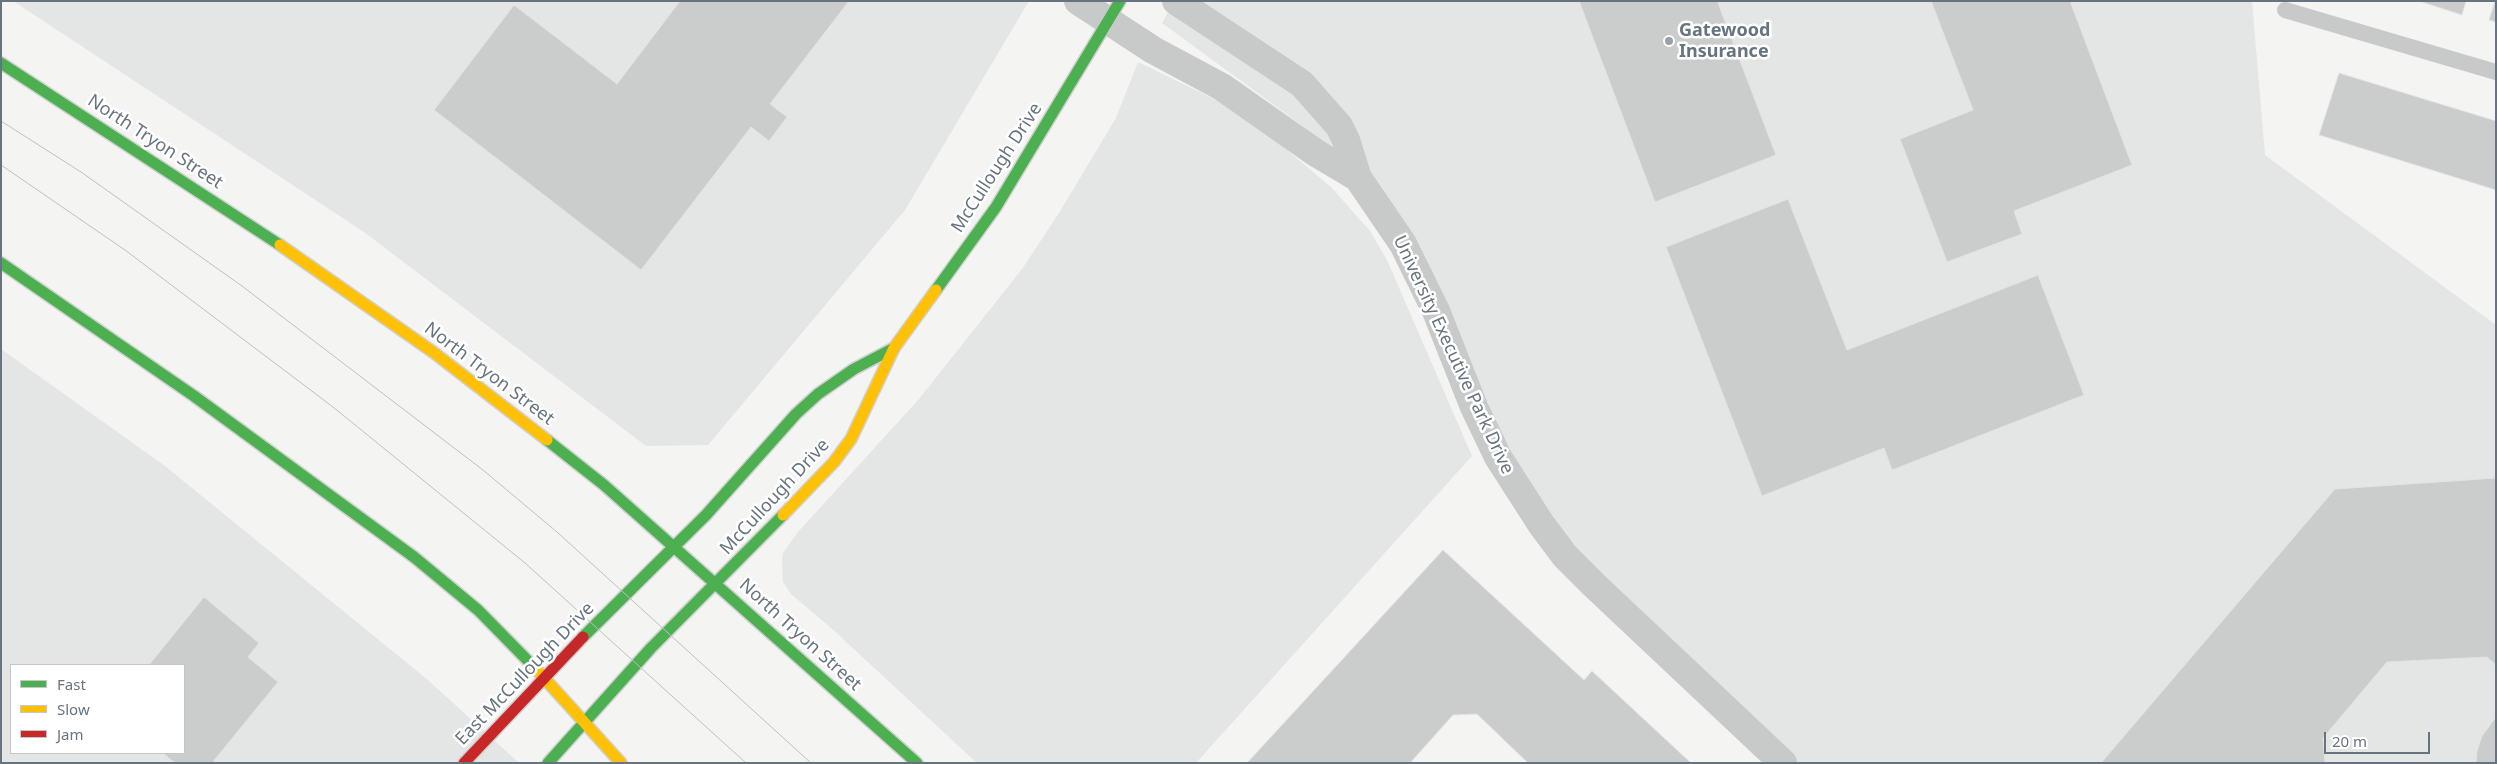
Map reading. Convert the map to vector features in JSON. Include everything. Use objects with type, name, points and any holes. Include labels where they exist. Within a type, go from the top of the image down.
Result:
[{"type":"main road","name":"McCullough Drive","points":[[584,722],[651,648],[834,462],[851,439],[894,348],[996,206],[1114,11]]},
{"type":"main road","name":"North Tryon Street","points":[[1,63],[287,250],[433,352],[604,484],[916,763]]},
{"type":"main road","points":[[1,263],[194,396],[414,557],[478,610],[543,677],[621,763]]},
{"type":"main road","name":"McCullough Drive","points":[[611,610],[706,515],[796,414],[818,394],[854,369],[894,348]]},
{"type":"main road","name":"East McCullough Drive","points":[[464,763],[543,677],[611,610]]},
{"type":"main road","points":[[548,763],[584,722]]},
{"type":"street","name":"University Executive Park Drive","points":[[1078,1],[1114,11],[1174,62],[1222,87],[1316,153],[1358,178]]},
{"type":"street","name":"University Executive Park Drive","points":[[1176,1],[1302,84],[1339,126],[1346,140],[1358,178],[1403,244],[1436,311],[1474,407],[1498,457],[1541,524],[1565,556],[1594,586],[1783,763]]},
{"type":"lane","points":[[2285,10],[2496,72]]},
{"type":"shaded area","points":[[13,1],[1029,1],[905,210],[708,445],[646,446],[364,232]]},
{"type":"shaded area","points":[[1174,1],[2252,1],[2265,155],[2496,325],[2496,763],[1780,763],[1537,523],[1366,193],[1300,124],[1162,23]]},
{"type":"shaded area","points":[[1138,62],[1243,113],[1331,187],[1370,231],[1387,260],[1472,456],[1196,763],[977,763],[830,627],[791,594],[783,582],[783,553],[798,532],[919,399],[1022,269],[1059,213],[1116,118]]},
{"type":"shaded area","points":[[1,349],[165,466],[428,680],[519,763],[1,763]]},
{"type":"building","points":[[680,1],[849,1],[770,104],[787,117],[769,141],[751,127],[641,270],[434,110],[514,5],[617,84]]},
{"type":"building","points":[[1579,1],[1723,1],[1718,3],[1776,155],[1655,202]]},
{"type":"building","points":[[1931,1],[2070,1],[2132,165],[2014,211],[2022,234],[1947,262],[1900,139],[1973,110]]},
{"type":"building","points":[[2419,1],[2466,1],[2462,15]]},
{"type":"building","points":[[2496,1],[2496,22],[2489,20]]},
{"type":"building","points":[[2339,73],[2496,121],[2496,190],[2319,135]]},
{"type":"building","points":[[1788,199],[1847,350],[2038,275],[2084,395],[1892,470],[1884,448],[1762,496],[1666,247]]},
{"type":"building","points":[[2496,478],[2496,665],[2487,657],[2387,662],[2323,738],[2325,763],[2101,763],[2335,489]]},
{"type":"building","points":[[1443,550],[1584,680],[1592,671],[1691,763],[1528,763],[1477,714],[1453,715],[1410,763],[1247,763]]},
{"type":"building","points":[[204,597],[259,643],[248,657],[278,682],[212,763],[175,763],[164,754],[185,754],[185,664],[150,664]]},
{"type":"building","points":[[2496,717],[2496,763],[2476,763],[2477,751],[2482,736]]},
{"type":"tram line","points":[[1,121],[81,172],[242,286],[483,470],[557,532],[811,763]]},
{"type":"tram line","points":[[1,165],[125,250],[333,407],[525,563],[746,763]]},
{"type":"traffic: fast","points":[[936,290],[996,207],[1120,1]]},
{"type":"traffic: fast","points":[[1,63],[280,245]]},
{"type":"traffic: fast","points":[[1,263],[194,396],[414,557],[478,610],[536,669]]},
{"type":"traffic: fast","points":[[583,637],[706,515],[796,414],[818,394],[854,369],[894,348]]},
{"type":"traffic: fast","points":[[547,440],[604,485],[917,763]]},
{"type":"traffic: fast","points":[[548,763],[651,648],[783,515]]},
{"type":"traffic: slow","points":[[280,245],[433,352],[547,440]]},
{"type":"traffic: slow","points":[[783,515],[834,462],[851,439],[894,348],[936,290]]},
{"type":"traffic: slow","points":[[536,669],[621,763]]},
{"type":"traffic: jam","points":[[464,763],[583,637]]},
{"type":"place","name":"Gatewood Insurance","points":[[1669,41]]}]
